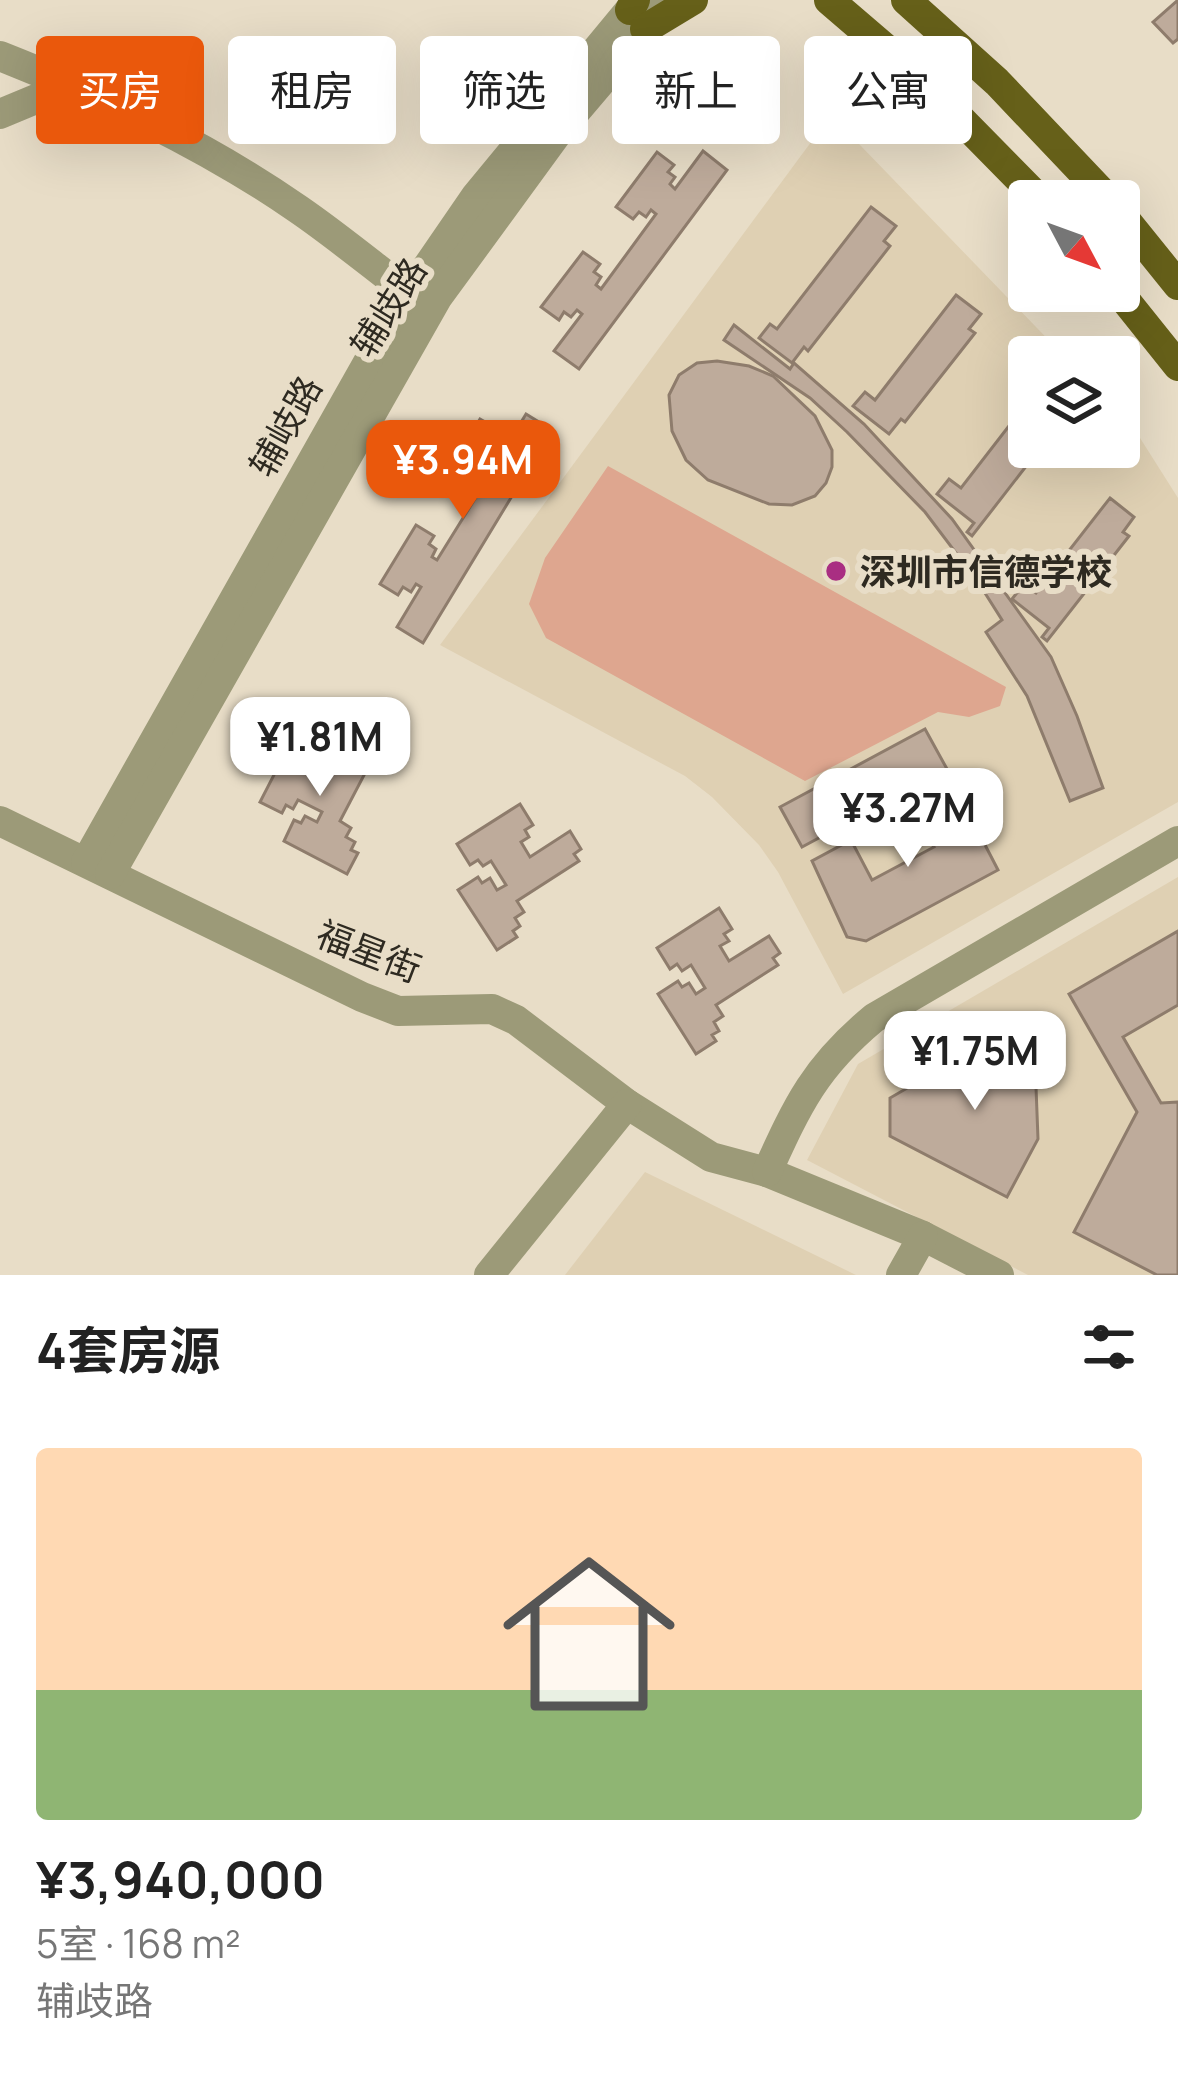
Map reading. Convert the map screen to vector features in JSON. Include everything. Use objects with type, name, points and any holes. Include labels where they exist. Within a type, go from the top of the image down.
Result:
[{"type":"main road","points":[[637,10],[693,0]]},
{"type":"main road","points":[[905,0],[997,82],[1090,180]]},
{"type":"main road","points":[[830,2],[921,79],[1020,180]]},
{"type":"main road","points":[[1140,238],[1178,285]]},
{"type":"main road","points":[[1135,312],[1178,367]]},
{"type":"street","name":"辅歧路","points":[[98,868],[437,298],[545,149],[637,10],[671,0]]},
{"type":"street","name":"辅岐路","points":[[98,868],[326,431],[409,293],[502,164],[637,10]]},
{"type":"street","points":[[0,56],[36,70]]},
{"type":"street","points":[[0,114],[36,99]]},
{"type":"street","points":[[187,144],[298,209],[409,293]]},
{"type":"street","name":"福星街","points":[[0,821],[362,998],[398,1011],[492,1009],[516,1020],[628,1104],[711,1156],[767,1172],[923,1236],[998,1275]]},
{"type":"street","points":[[767,1172],[801,1096],[859,1030],[906,996],[1178,841]]},
{"type":"street","points":[[489,1275],[628,1104]]},
{"type":"street","points":[[901,1275],[923,1236]]},
{"type":"shaded area","name":"深圳市信德学校","points":[[810,144],[859,144],[1008,298],[1008,312],[1021,312],[1045,336],[1008,336],[1008,468],[1140,468],[1140,438],[1178,498],[1178,802],[843,994],[778,872],[712,797],[685,776],[440,645]]},
{"type":"shaded area","points":[[608,466],[1006,687],[1000,706],[969,717],[938,712],[805,781],[546,638],[529,604],[545,558]]},
{"type":"shaded area","points":[[1178,877],[1178,1275],[1028,1275],[807,1160],[858,1064]]},
{"type":"shaded area","points":[[645,1172],[856,1275],[565,1275]]},
{"type":"building","points":[[1178,0],[1178,39],[1173,43],[1153,22]]},
{"type":"building","points":[[703,151],[727,170],[579,369],[554,351],[582,314],[577,310],[571,317],[564,312],[559,320],[541,307],[583,252],[600,264],[594,272],[601,277],[596,285],[601,289],[656,214],[651,210],[646,217],[639,212],[633,219],[616,207],[657,152],[674,165],[668,172],[675,177],[670,184],[675,189]]},
{"type":"building","points":[[871,207],[896,226],[884,241],[890,246],[808,351],[804,347],[792,363],[759,338],[770,324],[777,329]]},
{"type":"building","points":[[956,295],[981,314],[969,329],[975,333],[905,422],[901,419],[889,434],[853,406],[865,392],[875,400]]},
{"type":"building","points":[[734,325],[790,369],[794,363],[864,424],[952,519],[1051,657],[1103,788],[1070,801],[1027,696],[986,632],[1002,620],[978,582],[925,512],[847,432],[810,398],[724,340]]},
{"type":"building","points":[[717,361],[773,376],[815,416],[832,450],[832,467],[815,496],[792,505],[769,504],[708,480],[686,460],[672,431],[669,395],[679,375],[697,363]]},
{"type":"building","points":[[526,414],[552,430],[423,643],[397,627],[421,587],[416,584],[411,592],[403,587],[398,595],[380,584],[416,525],[434,536],[429,544],[436,549],[432,557],[437,560],[486,481],[480,477],[475,485],[468,480],[463,488],[445,478],[480,419],[499,430],[494,438],[501,442],[496,450],[502,454]]},
{"type":"building","points":[[1008,427],[1008,468],[1025,468],[972,536],[967,532],[974,523],[937,494],[949,479],[961,488]]},
{"type":"building","points":[[1110,498],[1134,517],[1123,532],[1129,536],[1047,641],[1042,637],[1049,628],[1012,599],[1024,584],[1036,593]]},
{"type":"building","points":[[925,729],[947,769],[802,847],[780,807]]},
{"type":"building","points":[[352,735],[371,745],[367,752],[374,756],[340,821],[351,828],[346,837],[355,842],[351,850],[358,853],[347,874],[284,841],[294,820],[301,823],[305,816],[317,822],[322,812],[298,800],[293,809],[286,805],[282,813],[260,802],[294,736],[316,748],[312,756],[319,760],[314,769],[330,777]]},
{"type":"building","points":[[952,781],[998,870],[866,941],[847,937],[812,861],[851,840],[872,880],[934,847],[911,803]]},
{"type":"building","points":[[520,804],[533,825],[525,830],[529,837],[521,842],[530,857],[570,831],[581,849],[574,854],[579,861],[517,901],[524,912],[515,918],[520,926],[513,931],[517,937],[497,950],[458,890],[478,877],[482,883],[490,878],[497,890],[506,885],[491,861],[470,865],[457,844]]},
{"type":"building","points":[[719,908],[732,929],[724,934],[729,941],[720,946],[729,961],[769,936],[780,953],[773,958],[778,965],[716,1005],[723,1016],[714,1022],[719,1031],[712,1035],[716,1041],[696,1054],[658,994],[678,981],[682,987],[689,983],[696,994],[705,988],[691,965],[682,971],[677,964],[670,969],[657,948]]},
{"type":"building","points":[[1178,931],[1178,1005],[1123,1037],[1161,1103],[1178,1102],[1178,1275],[1157,1275],[1074,1232],[1137,1112],[1069,994]]},
{"type":"building","points":[[1014,1026],[1035,1061],[1038,1139],[1007,1197],[890,1136],[890,1098]]},
{"type":"place","name":"深圳市信德学校","points":[[836,571]]}]
